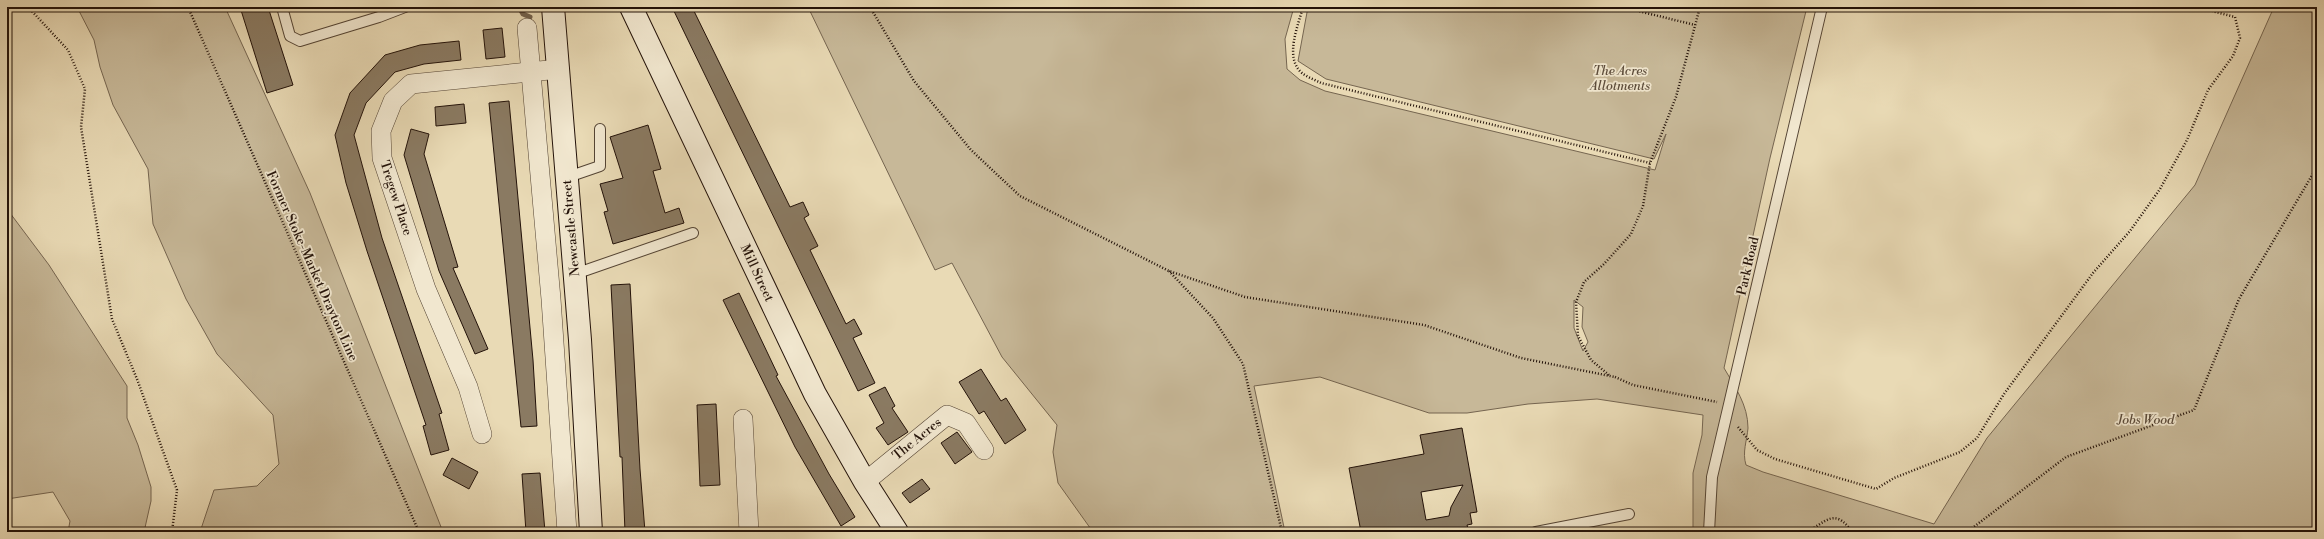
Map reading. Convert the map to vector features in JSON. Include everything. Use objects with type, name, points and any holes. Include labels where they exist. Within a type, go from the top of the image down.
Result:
[{"type":"street","name":"Newcastle Street","points":[[553,7],[568,177],[592,532]]},
{"type":"street","name":"Mill Street","points":[[631,7],[815,394],[865,482],[897,532]]},
{"type":"street","name":"Newcastle Street","points":[[527,28],[532,72],[562,450],[567,532]]},
{"type":"street","name":"Tregew Place","points":[[482,434],[468,387],[421,274],[382,158],[380,131],[393,101],[411,84],[559,69]]},
{"type":"street","name":"The Acres","points":[[865,482],[947,415],[966,424],[984,450]]},
{"type":"street","points":[[743,419],[750,532]]},
{"type":"street","points":[[562,450],[587,449]]},
{"type":"lane","points":[[282,7],[290,36],[300,41],[379,17],[405,7]]},
{"type":"lane","name":"Park Road","points":[[1709,532],[1712,477],[1822,7]]},
{"type":"lane","points":[[568,177],[600,166],[600,129]]},
{"type":"lane","points":[[575,274],[693,233]]},
{"type":"lane","points":[[1536,532],[1629,514]]},
{"type":"path","points":[[28,7],[68,50],[85,89],[81,127],[112,319],[137,379],[177,490],[172,532]]},
{"type":"path","name":"Former Stoke-Market Drayton Line","points":[[188,7],[419,532]]},
{"type":"path","points":[[870,7],[914,81],[971,150],[1020,196],[1169,271],[1245,297],[1424,325],[1521,358],[1615,377]]},
{"type":"path","points":[[1302,7],[1292,54],[1295,64],[1301,73],[1321,83],[1650,163]]},
{"type":"path","points":[[1622,7],[1695,25]]},
{"type":"path","points":[[1700,7],[1676,97],[1650,163],[1643,206],[1630,234],[1604,264],[1584,282],[1576,302],[1578,336],[1591,360],[1604,373],[1633,385],[1728,409],[1757,450],[1775,459],[1876,489],[1894,478],[1960,452],[1977,438],[2004,394],[2093,273],[2130,231],[2160,189],[2187,140],[2208,90],[2233,56],[2240,38],[2235,17],[2197,7]]},
{"type":"path","points":[[1967,532],[2066,457],[2194,410],[2239,298],[2317,167]]},
{"type":"path","points":[[1169,271],[1213,318],[1243,364],[1282,532]]},
{"type":"path","points":[[1806,532],[1828,518],[1838,518],[1846,524],[1852,532]]},
{"type":"green space","points":[[77,7],[225,7],[310,193],[443,532],[200,532],[214,490],[257,486],[279,464],[273,415],[217,354],[186,299],[153,224],[148,169],[113,105],[100,67],[94,40]]},
{"type":"green space","points":[[808,7],[1294,7],[1285,39],[1287,69],[1300,80],[1325,91],[1655,170],[1666,134],[1654,159],[1326,79],[1298,61],[1308,7],[1804,7],[1806,11],[1770,158],[1724,368],[1740,396],[1746,412],[1748,428],[1745,451],[1746,465],[1763,472],[1934,524],[1987,438],[2195,185],[2274,7],[2317,7],[2317,532],[1693,532],[1693,473],[1702,435],[1703,415],[1597,399],[1528,404],[1467,413],[1429,413],[1320,377],[1254,386],[1285,532],[1093,532],[1058,483],[1053,452],[1057,425],[1002,357],[952,263],[935,270]],"holes":[[[1574,300],[1583,307],[1582,327],[1588,342],[1583,351],[1574,328]]]},
{"type":"green space","points":[[7,209],[49,265],[127,386],[127,418],[138,445],[151,487],[151,501],[144,532],[68,532],[70,521],[53,492],[7,499]]},
{"type":"building","points":[[240,7],[268,7],[293,85],[267,93]]},
{"type":"building","points":[[672,7],[692,7],[790,207],[803,202],[809,215],[804,218],[818,246],[810,250],[846,324],[854,319],[862,334],[853,338],[875,383],[858,391]]},
{"type":"building","points":[[502,28],[505,57],[486,59],[483,30]]},
{"type":"building","points":[[459,41],[461,60],[424,64],[395,72],[366,103],[354,135],[382,238],[442,413],[439,414],[449,450],[431,455],[423,426],[426,425],[367,251],[346,183],[335,135],[350,93],[385,55],[420,45]]},
{"type":"building","points":[[509,101],[533,360],[537,426],[521,427],[489,103]]},
{"type":"building","points":[[464,104],[466,123],[436,126],[435,107]]},
{"type":"building","points":[[648,125],[661,169],[653,171],[665,213],[679,208],[684,223],[613,244],[604,212],[608,211],[600,184],[623,178],[610,137]]},
{"type":"building","points":[[411,129],[429,134],[424,154],[458,267],[453,268],[488,349],[475,354],[439,271],[404,155]]},
{"type":"building","points":[[630,284],[645,532],[625,532],[622,457],[620,457],[611,285]]},
{"type":"building","points":[[739,293],[778,375],[776,376],[829,474],[855,517],[841,526],[795,447],[723,300]]},
{"type":"building","points":[[981,369],[1001,401],[1006,398],[1026,430],[1005,444],[984,411],[979,414],[959,382]]},
{"type":"building","points":[[885,387],[895,406],[892,408],[908,432],[888,445],[876,428],[884,423],[869,395]]},
{"type":"building","points":[[716,404],[720,485],[700,486],[697,405]]},
{"type":"building","points":[[1462,428],[1477,512],[1470,513],[1472,524],[1467,525],[1469,532],[1361,532],[1349,468],[1424,454],[1420,435]],"holes":[[[1463,485],[1451,507],[1449,516],[1426,520],[1421,492]]]},
{"type":"building","points":[[957,432],[972,452],[955,464],[941,443]]},
{"type":"building","points":[[452,458],[478,472],[469,489],[443,475]]},
{"type":"building","points":[[540,473],[545,532],[526,532],[522,474]]},
{"type":"building","points":[[922,479],[930,489],[910,503],[902,493]]},
{"type":"waterway","points":[[519,7],[523,14],[530,17]]},
{"type":"park label","name":"The Acres Allotments","points":[[1620,78]]},
{"type":"park label","name":"Jobs Wood","points":[[2146,420]]}]
